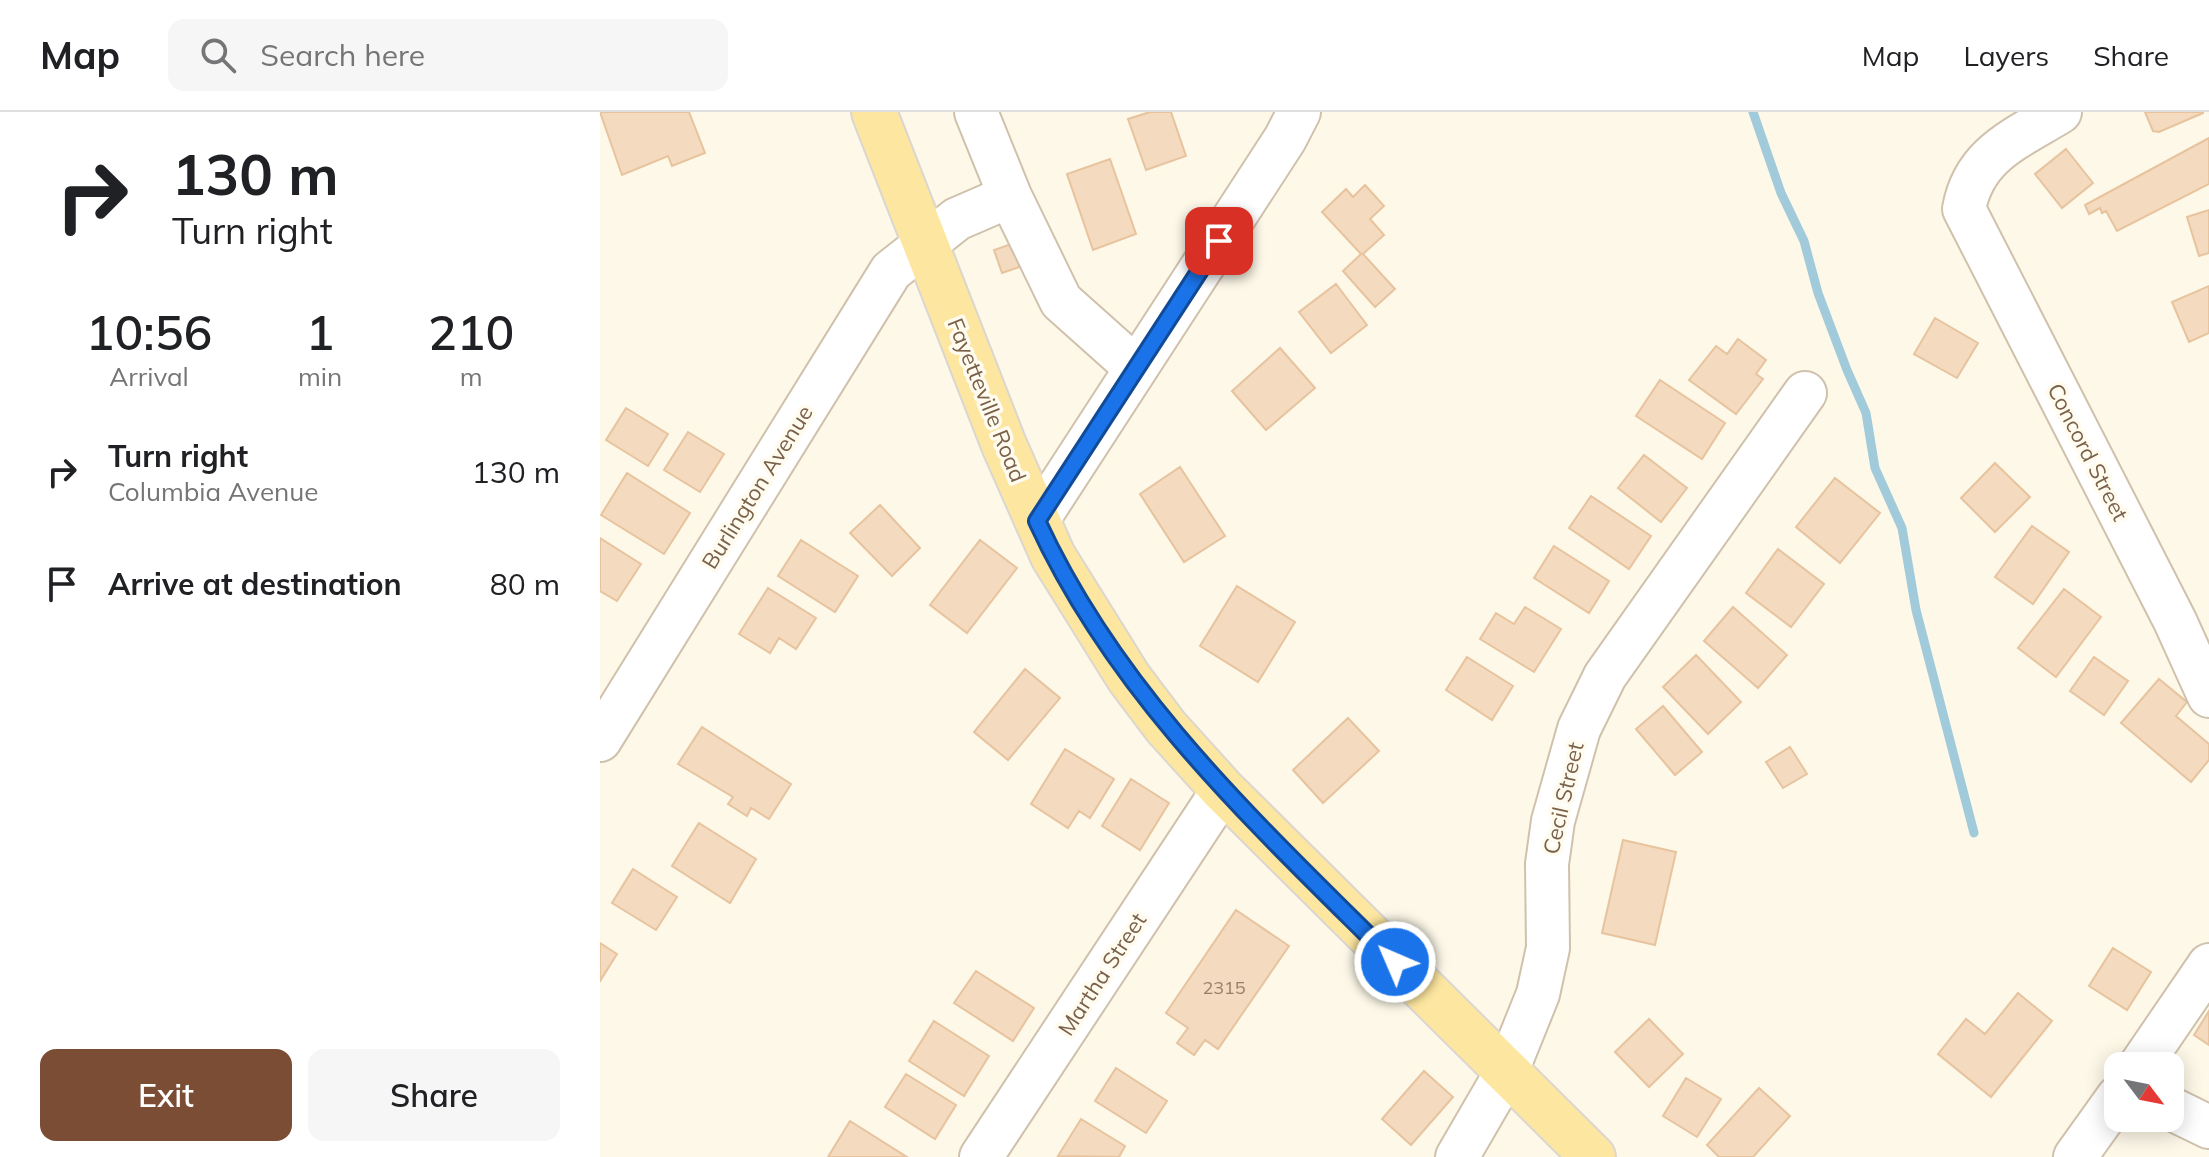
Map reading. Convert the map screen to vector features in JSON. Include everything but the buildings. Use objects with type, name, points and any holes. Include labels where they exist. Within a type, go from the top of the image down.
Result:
[{"type":"main road","name":"Fayetteville Road","points":[[874,112],[1037,521],[1082,606],[1129,678],[1166,727],[1223,790],[1593,1157]]},
{"type":"street","points":[[976,112],[1010,196],[1061,301],[1136,368]]},
{"type":"street","points":[[1037,521],[1299,112]]},
{"type":"street","name":"Concord Street","points":[[2060,112],[2004,146],[1980,166],[1968,187],[1964,209],[2175,621],[2209,696]]},
{"type":"street","name":"Burlington Avenue","points":[[600,740],[891,271],[957,219],[1010,196]]},
{"type":"street","name":"Cecil Street","points":[[1457,1157],[1507,1071],[1541,979],[1548,948],[1547,864],[1553,821],[1579,729],[1605,676],[1805,393]]},
{"type":"street","name":"Martha Street","points":[[981,1157],[1223,790]]},
{"type":"street","points":[[2150,1052],[2209,965]]},
{"type":"street","points":[[2184,1115],[2209,1127]]},
{"type":"street","points":[[2075,1157],[2104,1117]]},
{"type":"waterway","points":[[1753,112],[1781,193],[1804,241],[1818,293],[1866,413],[1875,468],[1902,528],[1916,610],[1974,833]]},
{"type":"route","points":[[1219,241],[1037,521],[1053,556],[1090,619],[1166,727],[1223,790],[1395,962]]}]
